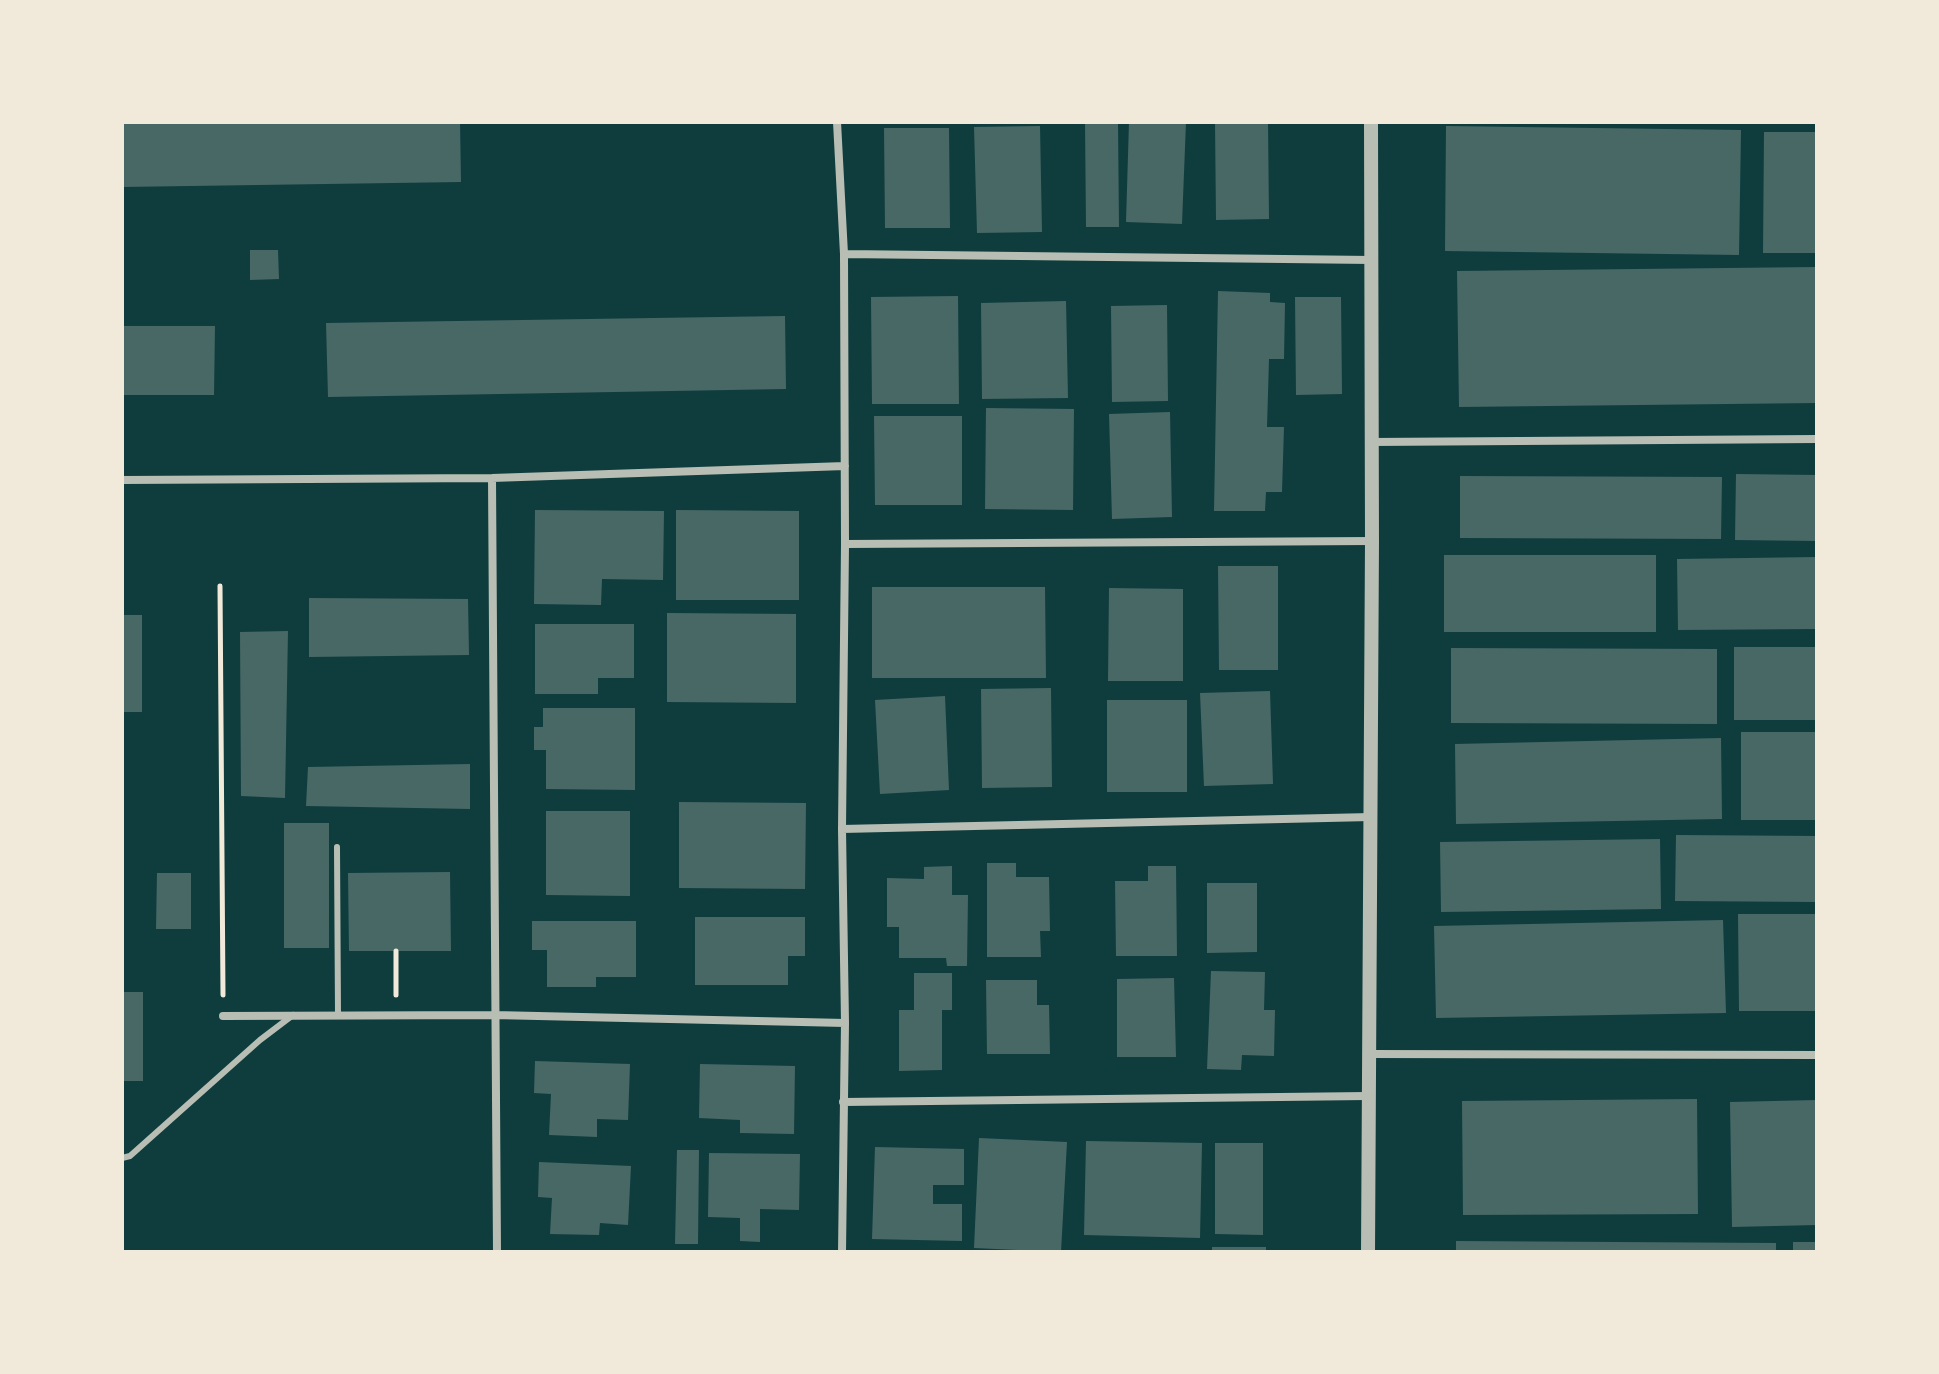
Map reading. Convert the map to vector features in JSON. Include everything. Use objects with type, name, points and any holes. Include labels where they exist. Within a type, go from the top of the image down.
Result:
[{"type":"street","points":[[837,122],[844,254],[845,466],[842,1252]]},
{"type":"street","points":[[1368,1252],[1371,122]]},
{"type":"street","points":[[844,254],[1372,260]]},
{"type":"street","points":[[1371,442],[1817,439]]},
{"type":"street","points":[[122,480],[492,478],[845,466]]},
{"type":"street","points":[[492,478],[497,1252]]},
{"type":"street","points":[[845,544],[1372,541]]},
{"type":"street","points":[[842,829],[1371,817]]},
{"type":"street","points":[[223,1016],[494,1015],[845,1023]]},
{"type":"street","points":[[1368,1054],[1817,1055]]},
{"type":"street","points":[[843,1102],[1367,1096]]},
{"type":"lane","points":[[337,847],[338,1015]]},
{"type":"lane","points":[[122,1158],[130,1156],[260,1040],[293,1015]]},
{"type":"path","points":[[220,586],[223,1016]]},
{"type":"path","points":[[396,951],[396,1016]]},
{"type":"building","points":[[122,122],[460,122],[461,182],[122,187]]},
{"type":"building","points":[[1085,122],[1118,122],[1119,227],[1086,227]]},
{"type":"building","points":[[1129,122],[1186,122],[1182,224],[1126,222]]},
{"type":"building","points":[[1215,122],[1268,122],[1269,219],[1216,220]]},
{"type":"building","points":[[1040,126],[1042,232],[977,233],[974,127]]},
{"type":"building","points":[[1446,126],[1741,130],[1739,255],[1445,251]]},
{"type":"building","points":[[884,128],[949,128],[950,228],[885,228]]},
{"type":"building","points":[[1764,132],[1817,132],[1817,253],[1763,253]]},
{"type":"building","points":[[250,250],[278,250],[279,279],[250,280]]},
{"type":"building","points":[[1817,267],[1817,403],[1459,407],[1457,271]]},
{"type":"building","points":[[1218,291],[1270,293],[1270,302],[1285,303],[1284,359],[1269,359],[1267,427],[1284,427],[1282,492],[1266,492],[1265,511],[1214,511]]},
{"type":"building","points":[[958,296],[959,404],[872,404],[871,297]]},
{"type":"building","points":[[1295,297],[1341,297],[1342,394],[1296,395]]},
{"type":"building","points":[[1066,301],[1068,398],[982,399],[981,303]]},
{"type":"building","points":[[1167,305],[1168,401],[1112,402],[1111,306]]},
{"type":"building","points":[[785,316],[786,389],[328,397],[326,323]]},
{"type":"building","points":[[122,326],[215,326],[214,395],[122,395]]},
{"type":"building","points":[[986,408],[1074,409],[1073,510],[985,509]]},
{"type":"building","points":[[1170,412],[1172,517],[1112,519],[1109,414]]},
{"type":"building","points":[[874,416],[962,416],[962,505],[875,505]]},
{"type":"building","points":[[1736,474],[1817,475],[1817,541],[1735,540]]},
{"type":"building","points":[[1460,476],[1722,477],[1721,539],[1460,538]]},
{"type":"building","points":[[535,510],[664,511],[663,580],[602,579],[601,605],[534,604]]},
{"type":"building","points":[[676,510],[799,511],[799,600],[676,600]]},
{"type":"building","points":[[1444,555],[1656,555],[1656,632],[1444,632]]},
{"type":"building","points":[[1817,557],[1817,629],[1678,630],[1677,559]]},
{"type":"building","points":[[1218,566],[1278,566],[1278,670],[1219,670]]},
{"type":"building","points":[[872,587],[1045,587],[1046,678],[872,678]]},
{"type":"building","points":[[1109,588],[1183,589],[1183,681],[1108,681]]},
{"type":"building","points":[[309,598],[468,599],[469,655],[309,657]]},
{"type":"building","points":[[667,613],[796,614],[796,703],[667,702]]},
{"type":"building","points":[[122,615],[142,615],[142,712],[122,712]]},
{"type":"building","points":[[535,624],[634,624],[634,678],[598,678],[598,694],[535,694]]},
{"type":"building","points":[[288,631],[285,798],[241,796],[240,632]]},
{"type":"building","points":[[1734,647],[1817,647],[1817,720],[1734,720]]},
{"type":"building","points":[[1451,648],[1717,649],[1717,724],[1451,723]]},
{"type":"building","points":[[1051,688],[1052,787],[982,788],[981,689]]},
{"type":"building","points":[[1270,691],[1273,784],[1204,786],[1200,693]]},
{"type":"building","points":[[945,696],[949,790],[880,794],[875,700]]},
{"type":"building","points":[[1107,700],[1187,700],[1187,792],[1107,792]]},
{"type":"building","points":[[543,708],[635,708],[635,790],[546,789],[546,750],[534,750],[534,727],[543,727]]},
{"type":"building","points":[[1741,732],[1817,732],[1817,820],[1741,820]]},
{"type":"building","points":[[1721,738],[1722,819],[1456,824],[1455,744]]},
{"type":"building","points":[[470,764],[470,809],[306,806],[308,767]]},
{"type":"building","points":[[679,802],[806,803],[805,889],[679,888]]},
{"type":"building","points":[[546,811],[630,811],[630,896],[546,895]]},
{"type":"building","points":[[284,823],[329,823],[329,948],[284,948]]},
{"type":"building","points":[[1676,835],[1817,836],[1817,902],[1675,901]]},
{"type":"building","points":[[1660,839],[1661,909],[1441,912],[1440,842]]},
{"type":"building","points":[[987,863],[1016,863],[1016,877],[1049,877],[1050,931],[1040,931],[1041,957],[987,957]]},
{"type":"building","points":[[952,866],[952,895],[968,895],[967,966],[947,966],[946,958],[899,958],[899,927],[887,927],[887,878],[924,879],[924,867]]},
{"type":"building","points":[[1148,866],[1176,866],[1177,956],[1116,956],[1115,881],[1148,881]]},
{"type":"building","points":[[450,872],[451,951],[349,951],[348,873]]},
{"type":"building","points":[[157,873],[191,873],[191,929],[156,929]]},
{"type":"building","points":[[1207,883],[1257,883],[1257,952],[1207,953]]},
{"type":"building","points":[[1738,914],[1817,914],[1817,1011],[1739,1011]]},
{"type":"building","points":[[695,917],[805,917],[805,956],[788,956],[788,985],[695,985]]},
{"type":"building","points":[[1723,920],[1726,1013],[1436,1018],[1434,926]]},
{"type":"building","points":[[532,921],[636,921],[636,977],[596,977],[596,987],[547,987],[547,950],[532,950]]},
{"type":"building","points":[[1211,971],[1265,972],[1264,1010],[1275,1010],[1274,1056],[1242,1055],[1241,1070],[1207,1069]]},
{"type":"building","points":[[914,973],[952,973],[952,1010],[942,1010],[942,1070],[899,1071],[899,1010],[914,1010]]},
{"type":"building","points":[[1174,978],[1176,1057],[1117,1057],[1117,979]]},
{"type":"building","points":[[986,980],[1037,980],[1037,1005],[1049,1005],[1050,1054],[987,1054]]},
{"type":"building","points":[[122,992],[143,992],[143,1081],[122,1081]]},
{"type":"building","points":[[535,1061],[630,1064],[628,1120],[597,1119],[597,1137],[549,1135],[551,1094],[534,1093]]},
{"type":"building","points":[[700,1064],[795,1066],[794,1134],[740,1133],[740,1120],[699,1118]]},
{"type":"building","points":[[1697,1099],[1698,1214],[1463,1215],[1462,1101]]},
{"type":"building","points":[[1817,1100],[1817,1225],[1732,1227],[1730,1102]]},
{"type":"building","points":[[979,1138],[1067,1142],[1061,1252],[974,1248]]},
{"type":"building","points":[[1086,1141],[1202,1143],[1200,1238],[1084,1235]]},
{"type":"building","points":[[1215,1143],[1263,1143],[1263,1235],[1215,1234]]},
{"type":"building","points":[[875,1147],[964,1149],[964,1185],[933,1185],[933,1204],[962,1204],[962,1241],[872,1239]]},
{"type":"building","points":[[677,1150],[699,1150],[698,1244],[675,1244]]},
{"type":"building","points":[[709,1153],[800,1154],[799,1210],[760,1209],[760,1242],[740,1241],[740,1218],[708,1217]]},
{"type":"building","points":[[539,1162],[631,1166],[628,1225],[600,1223],[599,1235],[550,1234],[552,1198],[538,1197]]},
{"type":"building","points":[[1456,1241],[1776,1243],[1776,1252],[1456,1252]]},
{"type":"building","points":[[1793,1242],[1817,1242],[1817,1252],[1793,1252]]},
{"type":"building","points":[[1212,1247],[1266,1247],[1266,1252],[1212,1252]]}]
